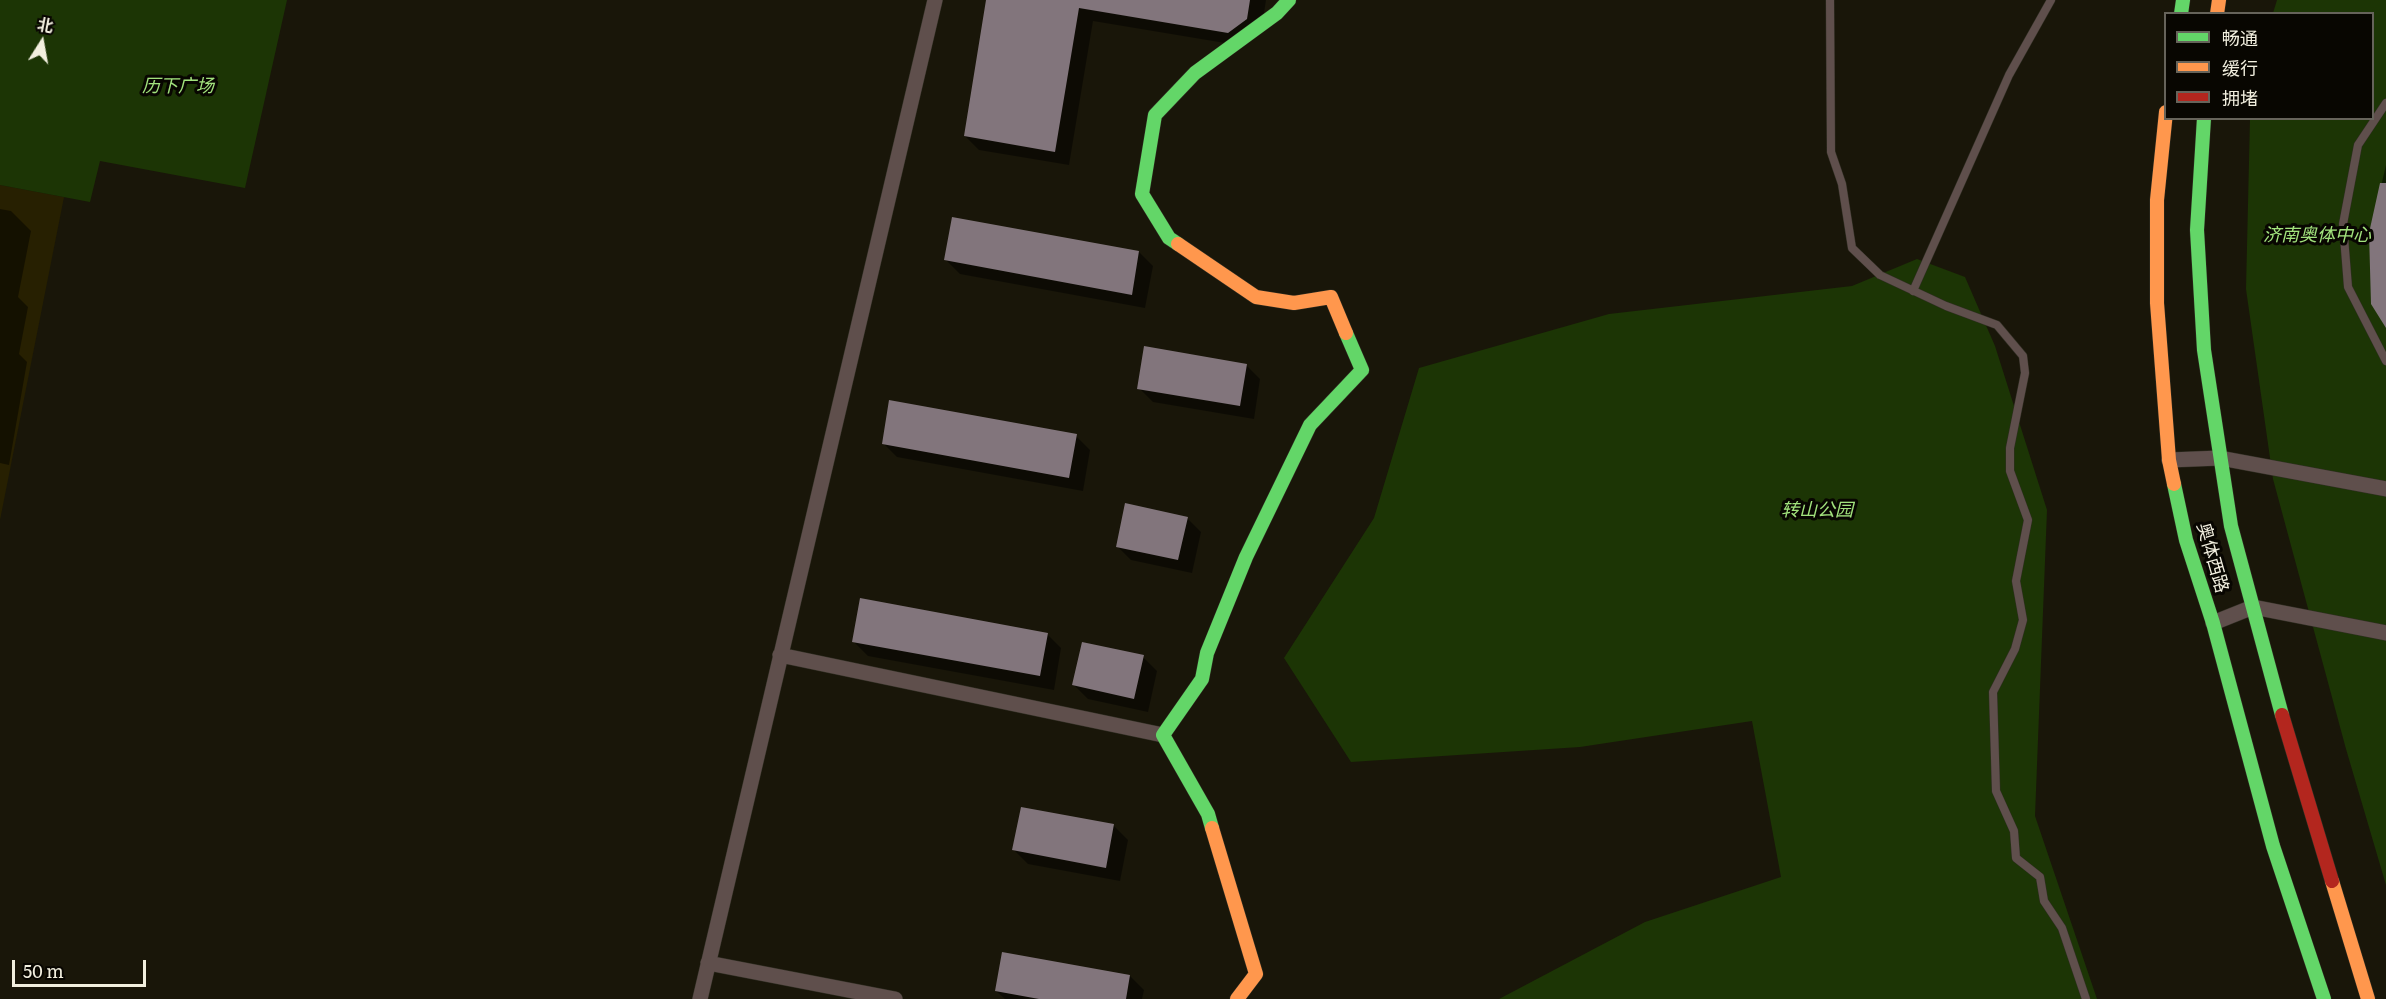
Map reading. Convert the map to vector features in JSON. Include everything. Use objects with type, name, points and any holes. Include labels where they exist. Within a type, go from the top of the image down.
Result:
[{"type":"main road","points":[[1237,999],[1256,974],[1208,814],[1163,735],[1202,679],[1207,653],[1245,557],[1310,425],[1362,370],[1331,297],[1294,303],[1256,297],[1169,237],[1142,194],[1155,115],[1195,73],[1277,14],[1289,0]]},
{"type":"main road","name":"奥体西路","points":[[2165,120],[2157,200],[2157,303],[2169,460],[2186,540],[2212,623],[2273,846],[2324,999]]},
{"type":"main road","name":"奥体西路","points":[[2204,120],[2197,230],[2204,350],[2231,526],[2287,734],[2368,999]]},
{"type":"street","points":[[700,999],[935,0]]},
{"type":"street","points":[[2169,460],[2220,459],[2386,489]]},
{"type":"street","points":[[2212,623],[2253,607],[2386,633]]},
{"type":"street","points":[[780,655],[1163,735]]},
{"type":"street","points":[[708,963],[895,999]]},
{"type":"lane","points":[[1830,0],[1831,152],[1842,184],[1852,248],[1880,275],[1946,306],[1997,325],[2023,356],[2025,373],[2010,448],[2010,471],[2028,520],[2016,581],[2023,620],[2015,649],[1993,692],[1996,791],[2014,831],[2016,858],[2040,877],[2044,901],[2061,928],[2086,999]]},
{"type":"lane","points":[[1913,291],[2009,75],[2051,0]]},
{"type":"lane","points":[[2386,103],[2358,145],[2343,224],[2348,286],[2386,361]]},
{"type":"shaded area","points":[[0,185],[64,197],[0,520]]},
{"type":"green space","name":"历下广场","points":[[0,0],[287,0],[245,188],[100,161],[90,202],[0,185]]},
{"type":"green space","name":"济南奥体中心","points":[[2277,0],[2386,0],[2386,885],[2346,749],[2273,479],[2246,289],[2250,120],[2374,120],[2374,12],[2273,12]]},
{"type":"green space","name":"转山公园","points":[[1917,259],[1965,277],[1995,346],[2047,510],[2035,816],[2097,999],[1499,999],[1645,922],[1781,877],[1752,721],[1580,747],[1351,762],[1284,658],[1374,518],[1419,368],[1609,314],[1852,286]]},
{"type":"building","points":[[986,0],[1250,0],[1247,19],[1228,33],[1079,8],[1055,152],[964,136]]},
{"type":"building","points":[[2380,183],[2386,183],[2386,328],[2371,304],[2369,233]]},
{"type":"building","points":[[952,217],[1139,251],[1132,295],[944,260]]},
{"type":"building","points":[[1144,346],[1247,364],[1240,406],[1137,389]]},
{"type":"building","points":[[889,400],[1077,434],[1069,478],[882,444]]},
{"type":"building","points":[[1125,503],[1188,517],[1178,560],[1116,547]]},
{"type":"building","points":[[860,598],[1048,633],[1040,676],[852,642]]},
{"type":"building","points":[[1082,642],[1144,655],[1134,699],[1072,685]]},
{"type":"building","points":[[1021,807],[1114,824],[1106,868],[1012,850]]},
{"type":"building","points":[[1002,952],[1130,975],[1126,999],[1039,999],[995,991]]},
{"type":"traffic: fast","points":[[1178,244],[1169,238],[1142,194],[1155,115],[1195,73],[1277,13],[1289,0]]},
{"type":"traffic: fast","points":[[2181,12],[2183,0]]},
{"type":"traffic: fast","points":[[2204,120],[2197,230],[2204,350],[2231,526],[2282,715]]},
{"type":"traffic: fast","points":[[1212,828],[1208,814],[1163,735],[1202,679],[1207,653],[1246,557],[1310,425],[1362,370],[1346,333]]},
{"type":"traffic: fast","points":[[2174,484],[2186,540],[2213,623],[2273,846],[2324,999]]},
{"type":"traffic: slow","points":[[2217,12],[2219,0]]},
{"type":"traffic: slow","points":[[2165,120],[2157,200],[2157,303],[2169,460],[2174,484]]},
{"type":"traffic: slow","points":[[1178,244],[1256,297],[1294,303],[1331,297],[1346,333]]},
{"type":"traffic: slow","points":[[1212,828],[1256,974],[1237,999]]},
{"type":"traffic: slow","points":[[2332,881],[2368,999]]},
{"type":"traffic: jam","points":[[2282,715],[2332,881]]}]
